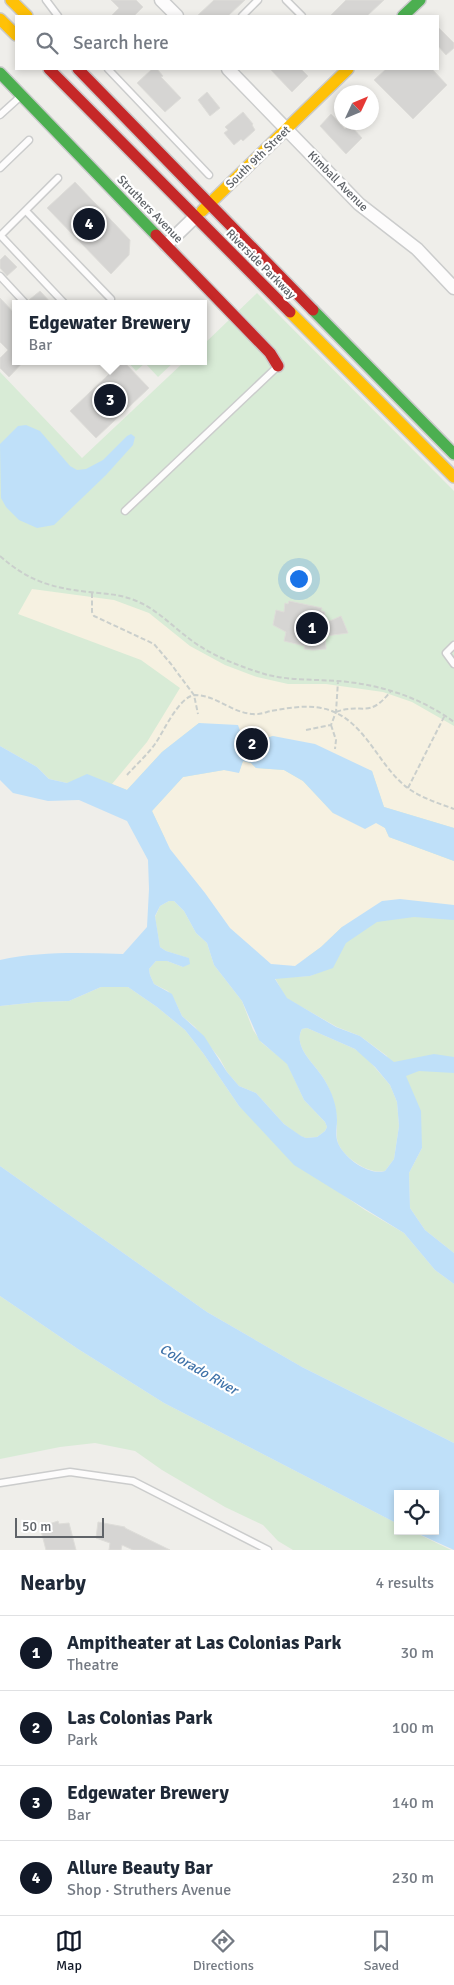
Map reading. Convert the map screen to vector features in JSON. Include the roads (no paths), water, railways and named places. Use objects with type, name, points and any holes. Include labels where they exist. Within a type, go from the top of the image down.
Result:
[{"type":"main road","points":[[11,0],[26,15]]},
{"type":"main road","points":[[404,15],[413,2]]},
{"type":"main road","points":[[0,19],[15,34]]},
{"type":"main road","name":"Riverside Parkway","points":[[50,70],[454,477]]},
{"type":"main road","name":"Riverside Parkway","points":[[79,70],[210,202],[285,282],[454,454]]},
{"type":"main road","name":"South 9th Street","points":[[195,217],[347,70]]},
{"type":"main road","name":"Struthers Avenue","points":[[0,73],[270,353],[278,366]]},
{"type":"street","points":[[161,0],[176,15]]},
{"type":"street","name":"Kimball Avenue","points":[[229,70],[359,204],[418,249],[454,288]]},
{"type":"street","name":"South 9th Street","points":[[166,245],[195,217]]},
{"type":"lane","points":[[46,0],[57,15]]},
{"type":"lane","points":[[243,15],[258,0]]},
{"type":"lane","points":[[286,0],[301,15]]},
{"type":"lane","points":[[109,70],[209,175]]},
{"type":"lane","points":[[0,115],[21,95]]},
{"type":"lane","points":[[0,168],[29,140]]},
{"type":"lane","points":[[58,178],[1,236],[61,300]]},
{"type":"lane","points":[[26,211],[111,299]]},
{"type":"lane","points":[[0,276],[22,300]]},
{"type":"lane","points":[[125,512],[278,366]]},
{"type":"lane","points":[[454,645],[446,654],[454,664]]},
{"type":"lane","points":[[0,1483],[70,1472],[133,1481],[268,1550]]},
{"type":"water","points":[[26,425],[40,431],[70,466],[77,470],[86,469],[103,460],[127,436],[131,434],[135,437],[133,445],[106,475],[54,525],[37,528],[19,520],[6,507],[1,498],[0,444],[18,426]]},
{"type":"water","points":[[199,723],[238,725],[245,745],[273,736],[315,744],[372,771],[384,807],[454,828],[454,861],[389,837],[385,828],[376,823],[365,829],[333,813],[303,781],[284,770],[256,768],[251,763],[243,761],[239,773],[224,770],[183,777],[152,811],[170,849],[230,928],[271,964],[295,966],[321,947],[342,927],[382,901],[400,899],[454,905],[454,920],[414,917],[377,922],[346,943],[333,968],[310,976],[275,979],[287,998],[336,1027],[360,1036],[394,1062],[434,1054],[454,1057],[454,1073],[419,1071],[406,1076],[421,1111],[422,1148],[409,1173],[410,1208],[425,1230],[454,1253],[454,1284],[435,1270],[404,1233],[294,1165],[239,1106],[185,1030],[128,987],[101,987],[69,1001],[0,1006],[0,960],[46,954],[123,954],[147,927],[149,889],[148,860],[127,821],[79,800],[48,801],[13,793],[0,780],[0,746],[37,767],[49,779],[67,783],[87,774],[127,790],[162,752]],"holes":[[[169,901],[174,901],[184,911],[196,933],[207,943],[214,965],[242,1001],[259,1040],[287,1064],[304,1100],[325,1122],[327,1127],[325,1131],[317,1137],[306,1138],[301,1136],[284,1124],[256,1093],[239,1086],[227,1072],[204,1036],[182,1016],[172,994],[154,984],[149,969],[156,961],[167,961],[183,967],[190,964],[189,958],[166,951],[160,947],[155,916],[160,906]],[[307,1028],[355,1049],[375,1067],[390,1085],[397,1102],[399,1126],[394,1159],[385,1171],[372,1171],[365,1168],[351,1160],[341,1149],[337,1138],[337,1115],[332,1094],[324,1079],[306,1056],[300,1042],[302,1029]]]},
{"type":"water","name":"Colorado River","points":[[0,1166],[207,1312],[302,1367],[454,1443],[454,1550],[421,1535],[439,1535],[439,1490],[394,1490],[394,1522],[164,1403],[78,1349],[0,1296]]},
{"type":"place","name":"Allure Beauty Bar","points":[[89,224]]},
{"type":"place","name":"Edgewater Brewery","points":[[110,400]]},
{"type":"place","name":"Ampitheater at Las Colonias Park","points":[[312,628]]},
{"type":"place","name":"Las Colonias Park","points":[[252,744]]}]
